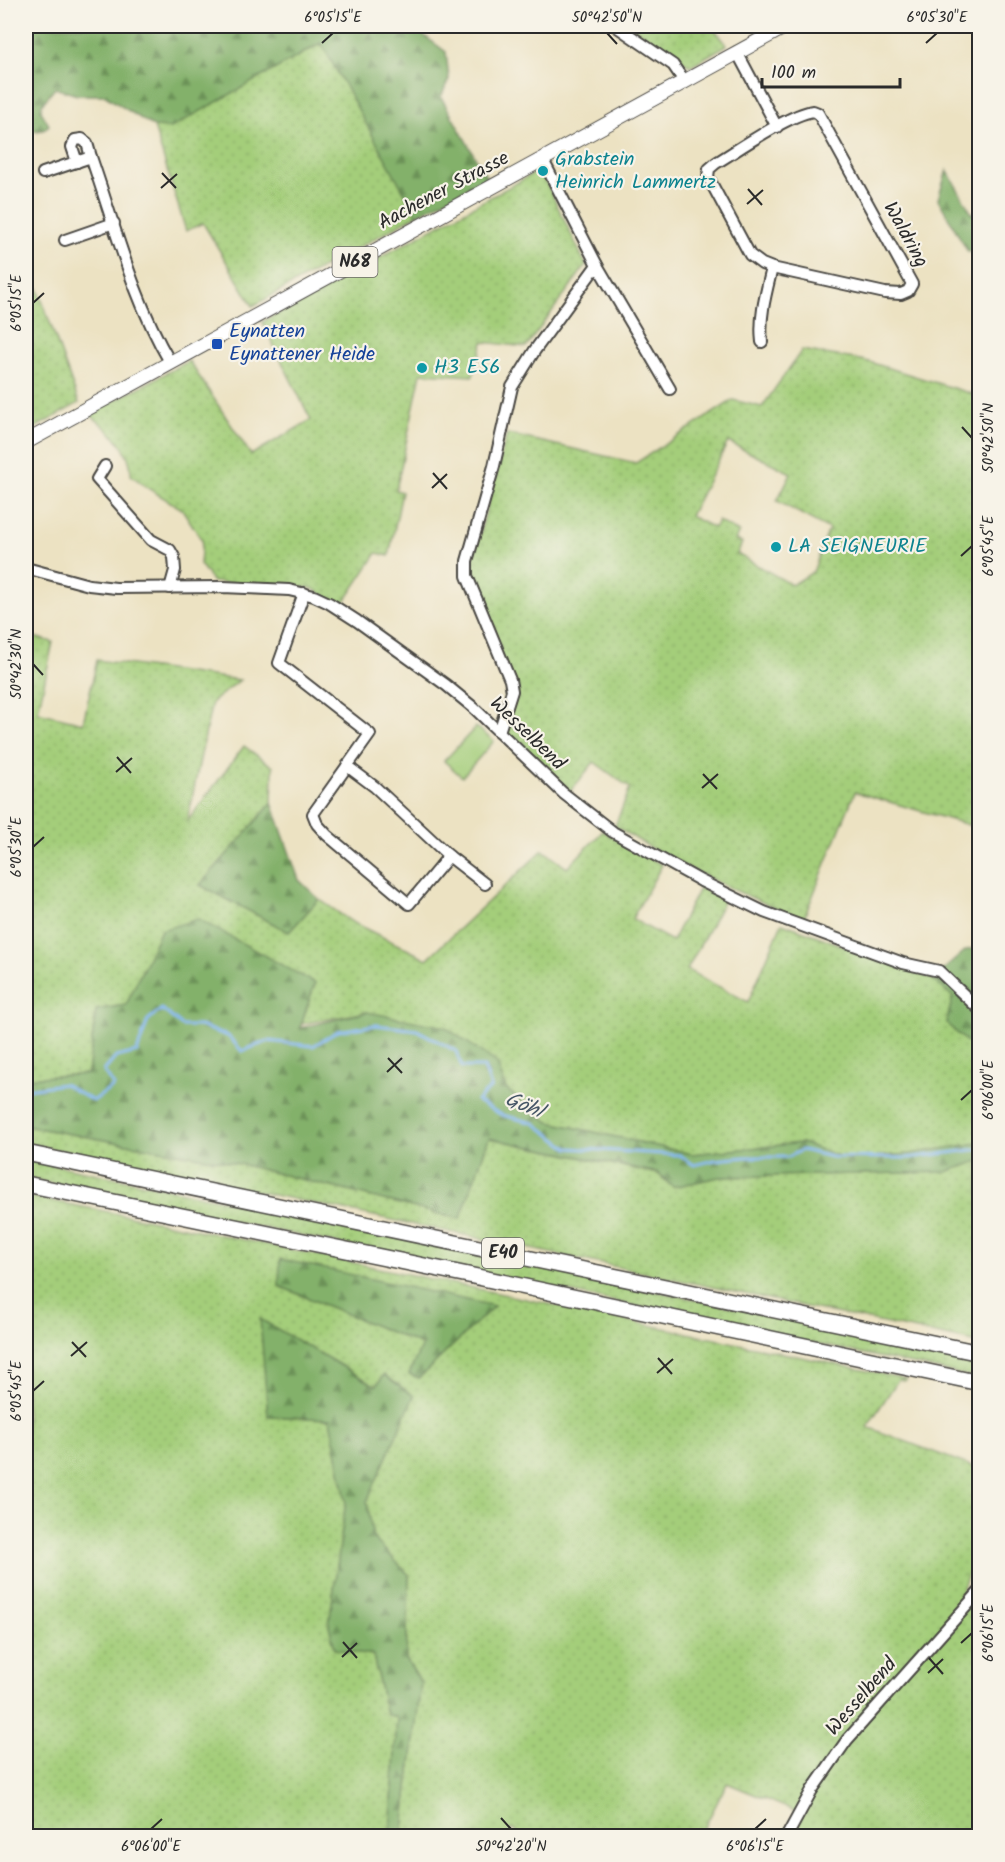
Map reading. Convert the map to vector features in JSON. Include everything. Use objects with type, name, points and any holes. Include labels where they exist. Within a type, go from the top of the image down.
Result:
[{"type":"highway","name":"E40","points":[[26,1153],[980,1353]]},
{"type":"highway","name":"E40","points":[[26,1184],[462,1273],[980,1383]]},
{"type":"main road","name":"Aachener Strasse","points":[[26,442],[786,26]]},
{"type":"street","points":[[616,26],[673,64],[684,81]]},
{"type":"street","points":[[737,52],[777,127]]},
{"type":"street","name":"Waldring","points":[[806,112],[818,112],[912,284],[908,291],[901,294],[885,293],[772,268],[750,255],[708,177],[709,169],[777,127],[806,112]]},
{"type":"street","points":[[77,162],[72,147],[75,140],[82,139],[87,143],[133,283],[152,329],[170,362]]},
{"type":"street","points":[[43,174],[91,157]]},
{"type":"street","points":[[543,160],[597,265],[670,389]]},
{"type":"street","points":[[65,240],[114,223]]},
{"type":"street","points":[[499,732],[512,691],[510,680],[467,576],[467,561],[495,466],[512,387],[535,350],[597,265]]},
{"type":"street","points":[[762,342],[761,315],[772,268]]},
{"type":"street","points":[[105,466],[97,479],[151,540],[171,550],[175,570],[170,588]]},
{"type":"street","name":"Wesselbend","points":[[26,568],[89,585],[124,588],[289,590],[329,603],[446,685],[474,708],[563,793],[613,832],[701,881],[764,912],[892,959],[939,971],[980,1010]]},
{"type":"street","points":[[304,593],[279,663],[370,734],[313,814],[317,824],[409,904],[449,856]]},
{"type":"street","points":[[347,766],[375,787],[449,856],[485,884]]},
{"type":"street","name":"Wesselbend","points":[[787,1836],[812,1790],[847,1740],[980,1591]]},
{"type":"green space","points":[[26,26],[411,26],[446,52],[449,79],[441,97],[487,178],[417,215],[321,43],[171,128],[154,127],[104,95],[77,95],[55,88],[42,104],[41,111],[49,125],[43,130],[26,132]]},
{"type":"green space","points":[[630,26],[712,26],[727,45],[690,66]]},
{"type":"green space","points":[[322,43],[417,215],[253,306],[203,223],[186,231],[154,127],[171,127]]},
{"type":"green space","points":[[540,170],[586,265],[526,347],[483,342],[473,376],[421,373],[396,490],[402,492],[389,556],[377,553],[341,607],[312,588],[213,582],[200,564],[202,540],[182,509],[131,475],[128,456],[118,440],[89,414],[189,361],[251,455],[311,420],[262,322]]},
{"type":"green space","points":[[947,170],[972,214],[979,211],[979,254],[977,251],[968,252],[938,199]]},
{"type":"green space","points":[[26,256],[79,403],[26,433]]},
{"type":"green space","points":[[802,350],[866,361],[979,396],[979,828],[855,792],[803,920],[666,857],[615,826],[630,788],[594,762],[569,793],[497,724],[509,688],[469,574],[507,434],[636,463],[733,400],[762,407]],"holes":[[[728,442],[791,473],[777,501],[829,529],[813,572],[792,585],[737,554],[742,543],[735,540],[739,532],[718,521],[714,528],[690,516]]]},
{"type":"green space","points":[[26,635],[53,642],[38,712],[83,723],[97,660],[240,680],[212,702],[187,822],[244,746],[273,767],[272,803],[200,885],[289,932],[319,899],[352,922],[427,959],[543,850],[567,868],[603,831],[662,865],[632,919],[672,941],[700,887],[724,900],[687,970],[748,1002],[782,923],[933,979],[953,997],[946,1023],[979,1053],[979,1143],[910,1154],[847,1159],[802,1143],[692,1154],[549,1122],[506,1089],[496,1063],[367,1012],[301,1024],[315,983],[161,930],[126,1005],[96,1010],[88,1074],[26,1078]]},
{"type":"green space","points":[[476,727],[494,741],[462,777],[444,761]]},
{"type":"green space","points":[[272,803],[299,880],[319,899],[289,932],[200,885]]},
{"type":"green space","points":[[198,919],[315,983],[300,1028],[367,1012],[445,1027],[497,1063],[506,1089],[549,1122],[692,1154],[802,1143],[847,1159],[910,1154],[979,1143],[979,1161],[946,1172],[719,1177],[673,1187],[658,1173],[489,1138],[460,1219],[240,1164],[26,1126],[26,1078],[88,1074],[96,1010],[126,1005],[161,930]]},
{"type":"green space","points":[[979,948],[979,1053],[946,1023],[953,997],[933,979],[966,950]]},
{"type":"green space","points":[[26,1126],[240,1164],[460,1219],[489,1138],[658,1174],[673,1187],[719,1177],[946,1172],[979,1161],[979,1343],[26,1143]]},
{"type":"green space","points":[[26,1159],[979,1359],[979,1378],[26,1178]]},
{"type":"green space","points":[[26,1196],[906,1379],[905,1381],[898,1380],[867,1427],[979,1469],[979,1543],[960,1596],[979,1576],[979,1836],[783,1836],[797,1812],[727,1783],[700,1836],[523,1836],[512,1828],[507,1836],[402,1836],[421,1683],[406,1659],[409,1575],[373,1538],[367,1501],[414,1396],[384,1375],[376,1386],[261,1320],[268,1416],[330,1419],[346,1501],[329,1625],[335,1649],[373,1655],[386,1714],[397,1718],[390,1836],[26,1836]],"holes":[[[279,1286],[494,1306],[419,1378],[409,1374],[422,1345]]]},
{"type":"green space","points":[[280,1259],[494,1306],[419,1378],[409,1374],[422,1345],[279,1286]]},
{"type":"green space","points":[[260,1319],[376,1386],[384,1375],[414,1396],[367,1501],[373,1538],[409,1575],[406,1659],[421,1683],[402,1836],[390,1836],[397,1718],[386,1714],[373,1655],[335,1649],[329,1625],[346,1501],[330,1419],[268,1416]]},
{"type":"waterway","name":"Göhl","points":[[26,1089],[64,1084],[93,1101],[114,1086],[104,1071],[116,1057],[137,1052],[148,1020],[162,1009],[182,1026],[200,1026],[228,1036],[242,1051],[268,1041],[313,1046],[338,1031],[376,1025],[417,1030],[456,1051],[462,1067],[484,1067],[491,1087],[477,1101],[502,1115],[534,1123],[568,1148],[680,1155],[694,1165],[745,1157],[788,1157],[802,1150],[832,1157],[907,1158],[980,1149]]},
{"type":"place","name":"Grabstein Heinrich Lammertz","points":[[543,171]]},
{"type":"place","name":"Eynatten Eynattener Heide","points":[[217,344]]},
{"type":"place","name":"H3 E56","points":[[422,368]]},
{"type":"place","name":"LA SEIGNEURIE","points":[[776,547]]}]
